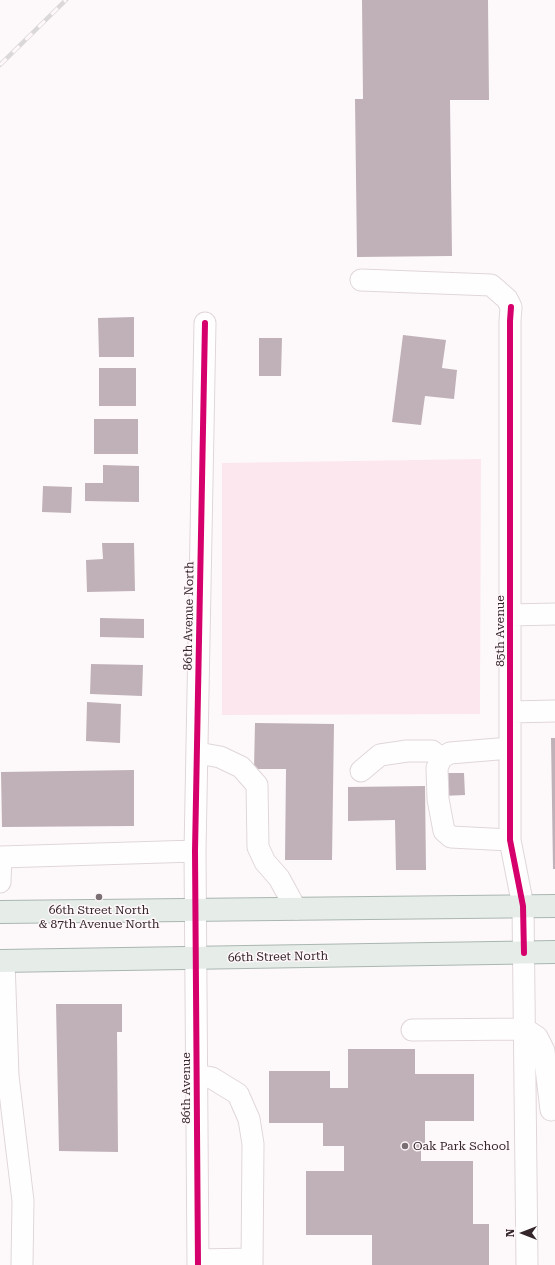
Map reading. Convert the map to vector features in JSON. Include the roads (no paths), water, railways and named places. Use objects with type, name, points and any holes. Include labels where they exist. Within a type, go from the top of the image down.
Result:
[{"type":"main road","points":[[0,912],[555,906]]},
{"type":"main road","name":"66th Street North","points":[[2,961],[555,952]]},
{"type":"street","name":"85th Avenue","points":[[360,280],[491,286],[507,299],[512,307],[510,321],[510,840],[523,906],[527,1265]]},
{"type":"street","name":"86th Avenue North","points":[[195,910],[205,323]]},
{"type":"street","points":[[510,615],[555,614]]},
{"type":"street","points":[[511,712],[555,711]]},
{"type":"street","points":[[510,748],[450,753],[441,758],[436,768],[438,799],[444,831],[451,837],[510,840]]},
{"type":"street","points":[[361,771],[380,755],[407,751],[432,751],[441,758]]},
{"type":"street","points":[[198,753],[220,757],[242,767],[257,784],[258,847],[265,862],[279,878],[296,909]]},
{"type":"street","points":[[0,882],[1,857],[195,851]]},
{"type":"street","name":"86th Avenue","points":[[195,910],[197,958],[198,1263]]},
{"type":"street","points":[[2,961],[8,1076],[23,1201],[22,1265]]},
{"type":"street","points":[[412,1030],[525,1029],[537,1037],[544,1051],[553,1110],[526,1111]]},
{"type":"street","points":[[197,1075],[212,1078],[238,1094],[249,1120],[253,1144],[252,1262],[198,1263]]},
{"type":"railway","points":[[0,65],[66,0]]},
{"type":"place","name":"66th Street North & 87th Avenue North","points":[[99,897]]},
{"type":"place","name":"Oak Park School","points":[[405,1146]]}]
